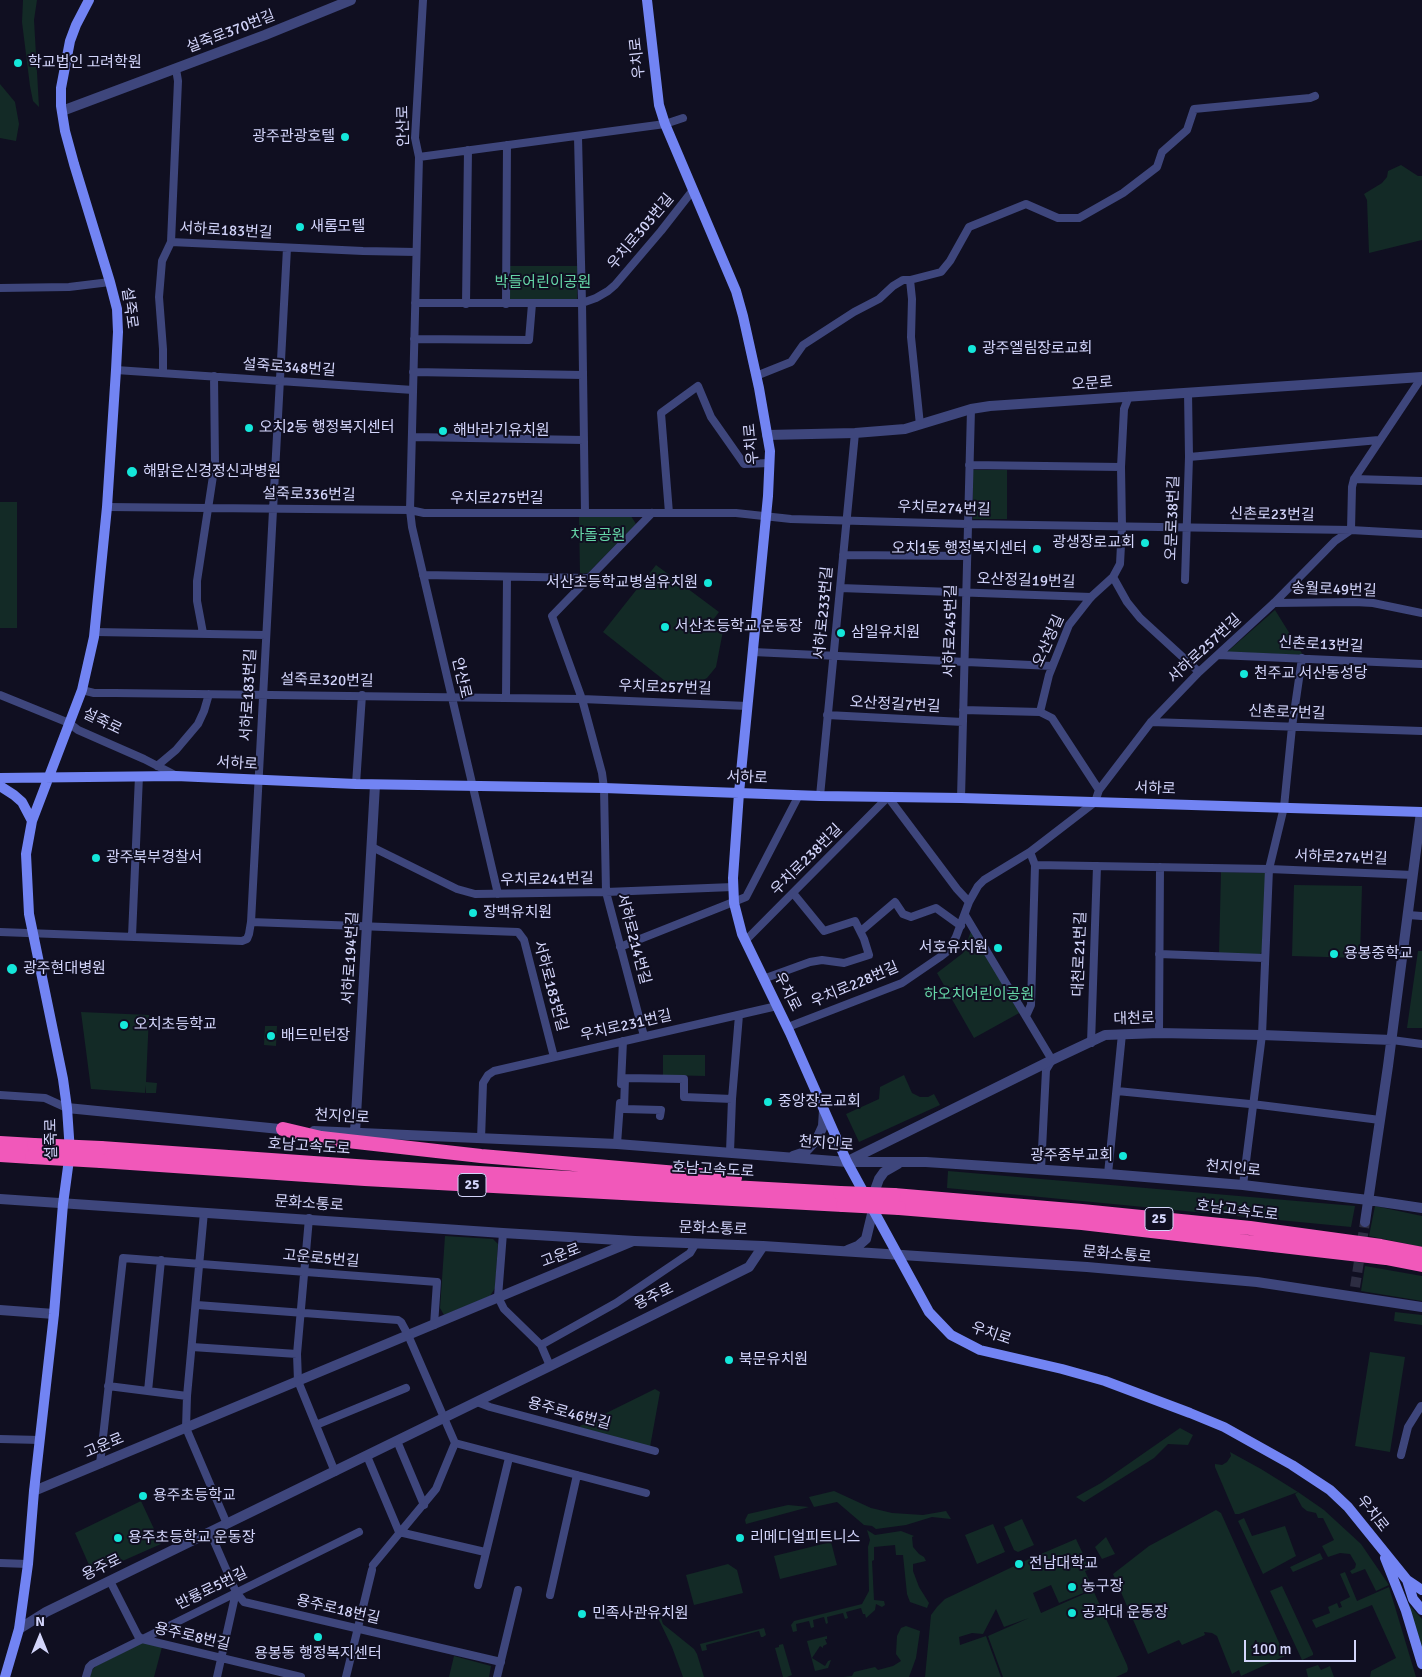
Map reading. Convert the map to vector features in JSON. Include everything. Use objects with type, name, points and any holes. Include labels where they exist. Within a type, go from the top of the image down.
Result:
[{"type":"highway","points":[[283,1130],[321,1138],[481,1156],[734,1178],[797,1191]]},
{"type":"highway","name":"호남고속도로","points":[[0,1143],[33,1151]]},
{"type":"highway","name":"호남고속도로","points":[[0,1155],[33,1151],[380,1168],[797,1191],[842,1199]]},
{"type":"highway","name":"호남고속도로","points":[[101,1154],[365,1179],[1082,1210],[1240,1227],[1382,1246],[1422,1254]]},
{"type":"highway","name":"호남고속도로","points":[[896,1201],[1386,1258],[1422,1265]]},
{"type":"main road","name":"설죽로","points":[[5,1677],[19,1629],[28,1564],[34,1491],[54,1314],[63,1204],[70,1152],[63,1079],[28,906],[26,854],[32,821],[82,690],[95,632],[107,507],[116,370],[118,321],[110,282],[74,164],[62,111],[62,88],[70,41],[76,25],[90,0]]},
{"type":"main road","name":"우치로","points":[[647,0],[656,90],[665,124],[736,292],[756,376],[770,463],[739,793],[733,887],[734,903],[745,941],[788,1027],[847,1162],[929,1312],[950,1335],[980,1350],[1062,1369],[1105,1382],[1190,1412],[1224,1427],[1292,1465],[1330,1490],[1348,1507],[1383,1553],[1407,1580],[1422,1590]]},
{"type":"main road","name":"서하로","points":[[0,778],[176,776],[375,785],[604,788],[820,796],[1422,810]]},
{"type":"main road","points":[[0,786],[22,802],[32,821]]},
{"type":"main road","points":[[1383,1553],[1406,1611],[1422,1664]]},
{"type":"main road","name":"우치로","points":[[1407,1580],[1413,1599],[1422,1610]]},
{"type":"street","name":"설죽로370번길","points":[[62,111],[176,69],[351,0]]},
{"type":"street","name":"안산로","points":[[423,0],[415,138],[419,157],[410,510],[412,527],[472,787]]},
{"type":"street","name":"설죽로370번길","points":[[171,242],[178,82],[176,69]]},
{"type":"street","points":[[756,376],[792,362],[803,345],[854,312],[879,299],[903,280],[941,272],[950,261],[964,234],[970,227],[1026,204],[1058,218],[1079,218],[1124,193],[1157,167],[1162,152],[1188,130],[1194,109],[1315,96]]},
{"type":"street","points":[[419,157],[578,137],[665,124],[683,118]]},
{"type":"street","points":[[578,137],[585,513]]},
{"type":"street","points":[[506,304],[507,145]]},
{"type":"street","points":[[466,304],[468,150]]},
{"type":"street","name":"우치로303번길","points":[[415,303],[582,303],[608,292],[615,285],[693,190]]},
{"type":"street","points":[[163,373],[159,297],[162,260],[171,242]]},
{"type":"street","name":"서하로183번길","points":[[171,242],[287,248],[251,922],[518,932],[524,940],[554,1057]]},
{"type":"street","points":[[287,248],[416,252]]},
{"type":"street","points":[[910,280],[912,337],[920,426]]},
{"type":"street","points":[[0,288],[69,287],[110,282]]},
{"type":"street","points":[[414,339],[530,340],[532,304]]},
{"type":"street","name":"설죽로348번길","points":[[116,370],[413,390]]},
{"type":"street","points":[[413,372],[583,375]]},
{"type":"street","points":[[203,633],[197,601],[196,581],[216,452],[214,376]]},
{"type":"street","points":[[1350,530],[1354,479],[1422,377]]},
{"type":"street","name":"오문로","points":[[767,435],[855,433],[905,429],[971,409],[1129,396],[1422,377]]},
{"type":"street","points":[[669,513],[661,413],[698,386],[712,417],[744,464],[770,463]]},
{"type":"street","name":"오문로38번길","points":[[1185,580],[1189,457],[1188,392]]},
{"type":"street","points":[[1129,396],[1124,408],[1120,564],[1113,578],[1127,602],[1140,618],[1199,672]]},
{"type":"street","name":"서하로245번길","points":[[961,798],[971,409]]},
{"type":"street","name":"서하로233번길","points":[[820,796],[855,433]]},
{"type":"street","points":[[413,437],[584,440]]},
{"type":"street","name":"오문로38번길","points":[[1189,457],[1379,440]]},
{"type":"street","points":[[969,465],[1121,467]]},
{"type":"street","points":[[1354,479],[1422,481]]},
{"type":"street","name":"설죽로336번길","points":[[107,507],[410,510]]},
{"type":"street","name":"우치로275번길","points":[[410,510],[424,513],[736,513],[766,516]]},
{"type":"street","points":[[604,788],[582,699],[552,616],[652,513]]},
{"type":"street","name":"우치로274번길","points":[[766,516],[783,519],[1122,526]]},
{"type":"street","name":"신촌로23번길","points":[[1122,526],[1350,530],[1422,534]]},
{"type":"street","name":"서하로257번길","points":[[1095,802],[1099,790],[1151,722],[1199,672],[1274,603],[1335,541],[1350,530]]},
{"type":"street","points":[[843,555],[967,556]]},
{"type":"street","points":[[423,575],[588,578]]},
{"type":"street","points":[[506,577],[506,698]]},
{"type":"street","name":"오산정길","points":[[1040,712],[1052,666],[1069,625],[1091,597],[1113,578]]},
{"type":"street","name":"오산정길19번길","points":[[840,588],[1091,597]]},
{"type":"street","name":"송월로49번길","points":[[1274,603],[1373,603],[1422,613]]},
{"type":"street","points":[[95,632],[266,635]]},
{"type":"street","points":[[753,652],[1052,666]]},
{"type":"street","name":"신촌로13번길","points":[[1218,655],[1422,664]]},
{"type":"street","name":"서하로274번길","points":[[1243,1185],[1262,1035],[1268,869],[1284,807],[1292,727],[1302,658]]},
{"type":"street","name":"설죽로320번길","points":[[82,690],[94,693],[115,694],[452,697]]},
{"type":"street","points":[[158,766],[176,750],[198,724],[209,694]]},
{"type":"street","points":[[0,695],[69,723]]},
{"type":"street","points":[[356,784],[362,696]]},
{"type":"street","name":"우치로257번길","points":[[452,697],[582,699],[747,706]]},
{"type":"street","points":[[963,710],[1040,712],[1052,718],[1099,790]]},
{"type":"street","name":"오산정길7번길","points":[[827,715],[963,722]]},
{"type":"street","name":"신촌로7번길","points":[[1151,722],[1422,731]]},
{"type":"street","name":"설죽로","points":[[69,723],[78,730],[176,776]]},
{"type":"street","points":[[132,936],[138,776]]},
{"type":"street","name":"서하로194번길","points":[[355,1133],[375,785]]},
{"type":"street","points":[[472,787],[498,894]]},
{"type":"street","name":"서하로214번길","points":[[604,788],[606,892],[644,1036]]},
{"type":"street","points":[[620,947],[746,897],[799,795]]},
{"type":"street","points":[[888,797],[957,889],[969,902]]},
{"type":"street","name":"우치로238번길","points":[[745,941],[888,797]]},
{"type":"street","name":"우치로228번길","points":[[788,1027],[902,983],[949,950],[961,926],[969,902],[978,886],[984,880],[1030,852],[1095,802]]},
{"type":"street","name":"서하로","points":[[1365,1222],[1392,1040],[1422,810]]},
{"type":"street","name":"우치로241번길","points":[[372,847],[468,893],[606,892],[733,887]]},
{"type":"street","points":[[1026,1016],[1031,1005],[1035,865],[1030,852]]},
{"type":"street","points":[[1035,865],[1160,867],[1158,1034]]},
{"type":"street","name":"대천로21번길","points":[[1091,1043],[1096,866]]},
{"type":"street","name":"서하로274번길","points":[[1160,867],[1414,875]]},
{"type":"street","points":[[763,979],[810,962],[822,960],[844,963],[869,955],[861,931],[855,921],[824,931],[793,893]]},
{"type":"street","points":[[861,931],[895,902],[903,914],[910,917],[936,908],[961,926]]},
{"type":"street","points":[[965,915],[1052,1060],[1046,1070],[1041,1169]]},
{"type":"street","points":[[1408,915],[1422,916]]},
{"type":"street","points":[[0,932],[242,941],[247,939],[251,922]]},
{"type":"street","points":[[1159,954],[1264,958]]},
{"type":"street","name":"우치로231번길","points":[[481,1139],[483,1083],[488,1075],[494,1071],[777,1006]]},
{"type":"street","points":[[730,1152],[739,1015]]},
{"type":"street","points":[[1108,1174],[1122,1034]]},
{"type":"street","name":"대천로","points":[[847,1162],[1105,1035],[1262,1035],[1392,1040],[1422,1044]]},
{"type":"street","points":[[617,1144],[623,1041]]},
{"type":"street","points":[[660,1116],[661,1110],[624,1109],[625,1078],[684,1079],[684,1097],[732,1099]]},
{"type":"street","points":[[1117,1091],[1254,1104],[1380,1120]]},
{"type":"street","points":[[0,1095],[45,1098],[67,1108]]},
{"type":"street","name":"천지인로","points":[[67,1108],[283,1130],[617,1144],[847,1162],[903,1162],[1041,1169],[1243,1185],[1422,1208]]},
{"type":"street","points":[[790,1157],[804,1152],[817,1140],[823,1126],[824,1110]]},
{"type":"street","points":[[845,1251],[858,1246],[866,1239],[879,1179],[891,1167],[903,1162]]},
{"type":"street","name":"문화소통로","points":[[0,1199],[309,1218],[503,1233],[763,1246],[1087,1267],[1354,1292],[1422,1307]]},
{"type":"street","points":[[204,1212],[187,1396],[186,1428],[227,1524]]},
{"type":"street","points":[[309,1218],[297,1354],[298,1381],[335,1472]]},
{"type":"street","points":[[503,1233],[498,1297],[504,1309],[541,1346],[550,1366]]},
{"type":"street","name":"고운로","points":[[34,1491],[635,1241]]},
{"type":"street","name":"용주로","points":[[541,1346],[616,1303],[690,1252],[696,1244]]},
{"type":"street","name":"용주로","points":[[19,1629],[46,1612],[335,1472],[749,1267],[763,1246]]},
{"type":"street","name":"고운로5번길","points":[[100,1464],[123,1258],[437,1282],[434,1325]]},
{"type":"street","points":[[148,1391],[161,1260]]},
{"type":"street","points":[[196,1305],[398,1320],[408,1335],[455,1444],[436,1489],[399,1532],[373,1567],[346,1677]]},
{"type":"street","points":[[0,1310],[54,1314]]},
{"type":"street","points":[[192,1347],[297,1354]]},
{"type":"street","points":[[108,1386],[187,1396]]},
{"type":"street","points":[[316,1425],[406,1388]]},
{"type":"street","name":"용주로46번길","points":[[477,1402],[655,1451]]},
{"type":"street","points":[[1401,1455],[1408,1427],[1422,1406]]},
{"type":"street","points":[[0,1438],[40,1440]]},
{"type":"street","points":[[397,1441],[424,1505]]},
{"type":"street","points":[[455,1444],[646,1493]]},
{"type":"street","points":[[366,1456],[399,1532]]},
{"type":"street","points":[[478,1585],[509,1458]]},
{"type":"street","points":[[550,1595],[577,1475]]},
{"type":"street","points":[[210,1532],[236,1592],[217,1677]]},
{"type":"street","name":"반룡로5번길","points":[[86,1677],[88,1667],[92,1664],[359,1532]]},
{"type":"street","points":[[399,1532],[485,1552]]},
{"type":"street","points":[[0,1563],[28,1564]]},
{"type":"street","name":"용주로8번길","points":[[110,1581],[138,1636],[142,1639],[301,1677]]},
{"type":"street","points":[[497,1677],[518,1590]]},
{"type":"street","name":"용주로18번길","points":[[236,1592],[244,1602],[501,1662]]},
{"type":"green space","points":[[23,0],[37,0],[34,20],[39,107],[33,101],[30,86],[22,22]]},
{"type":"green space","points":[[0,84],[15,102],[19,124],[16,141],[0,138]]},
{"type":"green space","points":[[1401,165],[1418,176],[1422,176],[1422,240],[1369,253],[1367,200],[1364,194],[1382,183],[1387,177],[1388,171]]},
{"type":"green space","name":"박들어린이공원","points":[[508,266],[578,266],[577,300],[508,299]]},
{"type":"green space","points":[[973,470],[1007,470],[1007,519],[973,519]]},
{"type":"green space","points":[[0,502],[17,502],[17,628],[0,628]]},
{"type":"green space","name":"차돌공원","points":[[631,516],[636,524],[588,573],[580,574],[579,517]]},
{"type":"green space","name":"서산초등학교 운동장","points":[[656,565],[719,612],[713,620],[722,622],[724,626],[716,667],[707,678],[693,685],[674,688],[603,632]]},
{"type":"green space","points":[[1275,610],[1303,655],[1227,652]]},
{"type":"green space","points":[[1221,872],[1266,873],[1262,952],[1258,956],[1219,954]]},
{"type":"green space","points":[[1294,885],[1362,886],[1360,958],[1292,956]]},
{"type":"green space","name":"하오치어린이공원","points":[[971,931],[1021,1012],[974,1038],[937,973],[963,953]]},
{"type":"green space","points":[[1418,951],[1422,951],[1422,1028],[1407,1028]]},
{"type":"green space","points":[[81,1012],[149,1015],[146,1082],[157,1083],[156,1093],[146,1093],[146,1085],[145,1093],[91,1089]]},
{"type":"green space","name":"배드민턴장","points":[[265,1026],[277,1026],[276,1046],[264,1045]]},
{"type":"green space","points":[[663,1055],[705,1055],[705,1076],[663,1075]]},
{"type":"green space","points":[[904,1075],[912,1093],[920,1097],[928,1097],[934,1094],[940,1105],[859,1142],[846,1114],[879,1099],[880,1087]]},
{"type":"green space","points":[[948,1171],[1355,1206],[1351,1227],[947,1188]]},
{"type":"green space","points":[[1375,1206],[1422,1216],[1422,1247],[1369,1236]]},
{"type":"green space","points":[[445,1236],[493,1239],[498,1244],[495,1288],[490,1296],[444,1315],[440,1308]]},
{"type":"green space","points":[[1365,1266],[1422,1276],[1422,1301],[1361,1291]]},
{"type":"green space","points":[[1395,1312],[1422,1315],[1422,1325],[1394,1321]]},
{"type":"green space","points":[[1370,1352],[1405,1357],[1390,1452],[1355,1446]]},
{"type":"green space","points":[[655,1389],[660,1392],[650,1447],[579,1428],[580,1426]]},
{"type":"green space","points":[[1180,1428],[1193,1435],[1188,1445],[1168,1444],[1154,1458],[1084,1502],[1076,1497],[1101,1483]]},
{"type":"green space","points":[[1230,1452],[1298,1492],[1235,1514],[1215,1467],[1215,1464],[1222,1465],[1227,1462],[1231,1456]]},
{"type":"green space","points":[[834,1491],[871,1508],[892,1513],[923,1515],[946,1511],[951,1519],[932,1517],[906,1525],[876,1529],[872,1526],[864,1525],[837,1502],[814,1507],[809,1497]]},
{"type":"green space","points":[[1298,1492],[1324,1510],[1361,1544],[1389,1585],[1376,1591],[1365,1569],[1352,1574],[1350,1571],[1355,1568],[1356,1564],[1350,1554],[1340,1553],[1328,1557],[1322,1546],[1334,1540],[1323,1518],[1318,1518],[1316,1513],[1307,1511],[1302,1507],[1295,1494]]},
{"type":"green space","name":"용주초등학교 운동장","points":[[141,1501],[161,1544],[93,1574],[75,1533]]},
{"type":"green space","points":[[788,1505],[809,1507],[746,1524],[745,1520],[748,1514]]},
{"type":"green space","points":[[1216,1510],[1221,1513],[1285,1656],[1241,1676],[1239,1670],[1232,1674],[1217,1636],[1212,1633],[1204,1632],[1205,1635],[1182,1645],[1179,1640],[1148,1654],[1113,1574],[1149,1546]]},
{"type":"green space","points":[[1244,1518],[1252,1536],[1285,1526],[1296,1556],[1263,1574],[1238,1521]]},
{"type":"green space","points":[[1022,1519],[1034,1545],[1018,1552],[1014,1550],[1004,1527]]},
{"type":"green space","points":[[993,1524],[1005,1552],[977,1564],[965,1535]]},
{"type":"green space","points":[[867,1530],[875,1535],[901,1531],[914,1536],[912,1537],[913,1547],[926,1561],[913,1564],[913,1571],[919,1587],[929,1603],[927,1608],[910,1602],[907,1594],[903,1555],[896,1555],[895,1545],[874,1547],[874,1560],[872,1561],[874,1600],[884,1601],[885,1605],[882,1607],[876,1604],[875,1610],[866,1618],[861,1608],[846,1612],[848,1618],[845,1619],[843,1613],[827,1617],[828,1623],[826,1624],[824,1617],[813,1620],[814,1627],[811,1628],[809,1621],[796,1624],[797,1631],[793,1632],[791,1625],[794,1621],[862,1604],[869,1591],[868,1547],[870,1540]]},
{"type":"green space","points":[[1106,1537],[1115,1554],[1102,1559],[1095,1547]]},
{"type":"green space","points":[[1076,1539],[1090,1569],[1085,1571],[1093,1589],[1059,1603],[1051,1585],[1033,1593],[1041,1613],[1093,1590],[1127,1665],[1127,1672],[1116,1677],[1003,1677],[988,1636],[1029,1618],[1004,1627],[996,1609],[983,1634],[972,1633],[959,1637],[960,1645],[986,1636],[1001,1677],[925,1677],[931,1615],[945,1599]]},
{"type":"green space","points":[[831,1542],[837,1565],[780,1579],[774,1556]]},
{"type":"green space","points":[[1320,1553],[1323,1559],[1293,1572],[1290,1567]]},
{"type":"green space","points":[[728,1564],[737,1570],[743,1593],[694,1605],[686,1575]]},
{"type":"green space","points":[[1345,1572],[1357,1601],[1389,1587],[1416,1677],[1370,1677],[1371,1671],[1396,1658],[1372,1605],[1316,1628],[1312,1620],[1330,1613],[1328,1607],[1337,1603],[1339,1608],[1342,1607],[1340,1602],[1350,1597],[1340,1574]]},
{"type":"green space","points":[[1282,1586],[1313,1653],[1313,1655],[1302,1660],[1270,1591]]},
{"type":"green space","points":[[1394,1588],[1422,1619],[1422,1667]]},
{"type":"green space","points":[[658,1618],[661,1618],[663,1624],[694,1649],[704,1677],[683,1677],[672,1647]]},
{"type":"green space","points":[[906,1626],[920,1631],[916,1658],[909,1677],[843,1677],[852,1676],[854,1672],[875,1667],[878,1670],[893,1666],[901,1661],[896,1654],[897,1636],[901,1628]]},
{"type":"green space","points":[[764,1628],[766,1635],[763,1637],[761,1637],[759,1631],[706,1645],[707,1650],[702,1651],[700,1644]]},
{"type":"green space","points":[[827,1636],[827,1639],[825,1639],[827,1644],[823,1648],[820,1646],[812,1658],[825,1666],[831,1660],[828,1668],[815,1671],[807,1641]]},
{"type":"green space","points":[[143,1642],[162,1647],[154,1677],[89,1677],[96,1666]]},
{"type":"green space","points":[[783,1644],[792,1675],[787,1677],[783,1677],[775,1648]]},
{"type":"green space","points":[[454,1656],[491,1666],[489,1677],[449,1677]]},
{"type":"green space","points":[[1318,1665],[1321,1670],[1330,1666],[1334,1677],[1308,1677],[1306,1669]]},
{"type":"tunnel","points":[[1355,1287],[1365,1222]]},
{"type":"place","name":"학교법인 고려학원","points":[[18,63]]},
{"type":"place","name":"광주관광호텔","points":[[345,137]]},
{"type":"place","name":"새롬모텔","points":[[300,227]]},
{"type":"place","name":"광주엘림장로교회","points":[[972,349]]},
{"type":"place","name":"오치2동 행정복지센터","points":[[249,428]]},
{"type":"place","name":"해바라기유치원","points":[[443,431]]},
{"type":"place","name":"해맑은신경정신과병원","points":[[132,472]]},
{"type":"place","name":"광생장로교회","points":[[1145,543]]},
{"type":"place","name":"오치1동 행정복지센터","points":[[1037,549]]},
{"type":"place","name":"서산초등학교병설유치원","points":[[708,583]]},
{"type":"place","name":"서산초등학교 운동장","points":[[665,627]]},
{"type":"place","name":"삼일유치원","points":[[841,633]]},
{"type":"place","name":"천주교 서산동성당","points":[[1244,674]]},
{"type":"place","name":"광주북부경찰서","points":[[96,858]]},
{"type":"place","name":"장백유치원","points":[[473,913]]},
{"type":"place","name":"서호유치원","points":[[998,948]]},
{"type":"place","name":"용봉중학교","points":[[1334,954]]},
{"type":"place","name":"광주현대병원","points":[[12,969]]},
{"type":"place","name":"오치초등학교","points":[[124,1025]]},
{"type":"place","name":"배드민턴장","points":[[271,1036]]},
{"type":"place","name":"중앙장로교회","points":[[768,1102]]},
{"type":"place","name":"광주중부교회","points":[[1123,1156]]},
{"type":"place","name":"북문유치원","points":[[729,1360]]},
{"type":"place","name":"용주초등학교","points":[[143,1496]]},
{"type":"place","name":"용주초등학교 운동장","points":[[118,1538]]},
{"type":"place","name":"리메디얼피트니스","points":[[740,1538]]},
{"type":"place","name":"전남대학교","points":[[1019,1564]]},
{"type":"place","name":"농구장","points":[[1072,1587]]},
{"type":"place","name":"공과대 운동장","points":[[1072,1613]]},
{"type":"place","name":"민족사관유치원","points":[[582,1614]]},
{"type":"place","name":"용봉동 행정복지센터","points":[[318,1637]]}]
